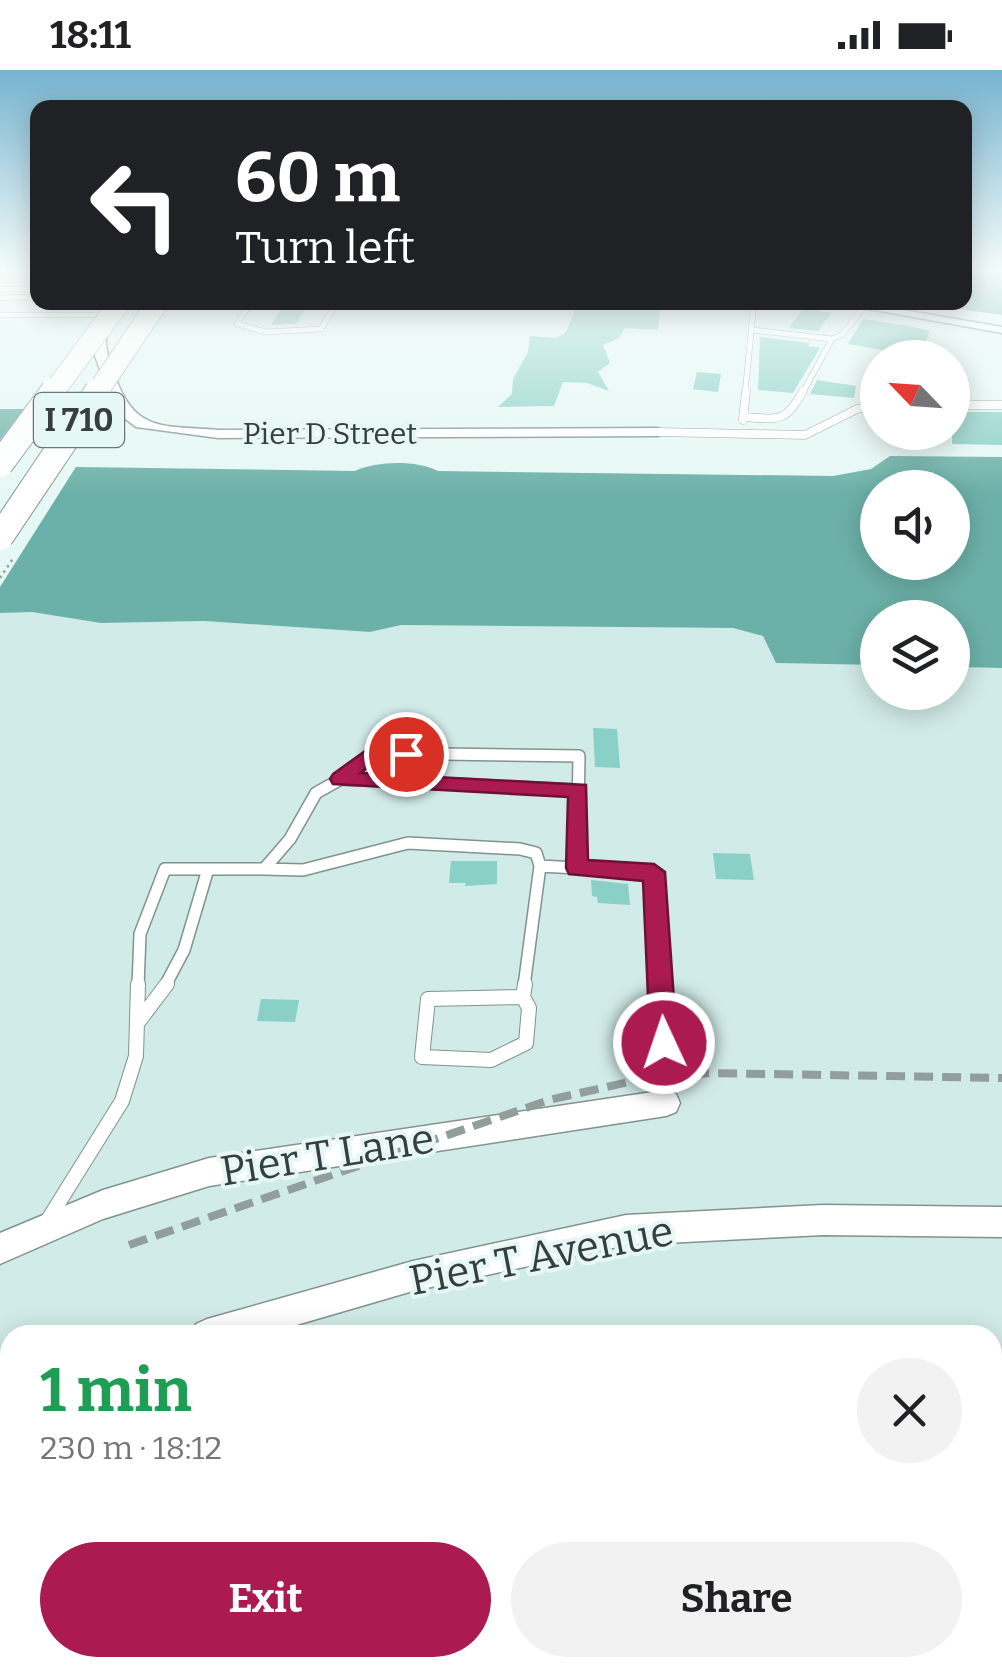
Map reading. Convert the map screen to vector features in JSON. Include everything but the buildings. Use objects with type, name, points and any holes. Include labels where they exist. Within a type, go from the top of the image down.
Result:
[{"type":"highway","name":"I 710","points":[[0,464],[85,344]]},
{"type":"highway","name":"I 710","points":[[0,537],[130,344]]},
{"type":"street","name":"Pier D Street","points":[[98,344],[120,408],[141,424],[157,428],[218,434],[658,432]]},
{"type":"street","name":"Pier T Lane","points":[[0,1248],[44,1225],[135,1191],[209,1172],[666,1103]]},
{"type":"street","name":"Pier T Avenue","points":[[243,1325],[413,1276],[626,1230],[823,1220],[1002,1222]]},
{"type":"lane","points":[[742,434],[751,344]]},
{"type":"lane","points":[[743,416],[780,419],[792,412],[829,344]]},
{"type":"lane","points":[[970,404],[1002,405]]},
{"type":"lane","points":[[658,432],[805,436],[824,431],[847,411],[860,408]]},
{"type":"lane","points":[[264,869],[290,839],[316,793],[341,779],[372,753],[579,756],[577,868]]},
{"type":"lane","points":[[341,779],[578,790]]},
{"type":"lane","points":[[44,1225],[122,1101],[136,1056],[140,934],[165,868],[303,870],[408,843],[536,853],[540,866],[523,996],[530,1008],[526,1043],[491,1060],[422,1057],[428,998],[523,996]]},
{"type":"lane","points":[[540,866],[654,872],[666,1103]]},
{"type":"lane","points":[[139,1021],[165,992],[182,960],[208,869]]},
{"type":"shaded area","points":[[32,612],[101,623],[204,621],[370,632],[401,625],[734,628],[763,636],[777,663],[860,665],[860,710],[970,710],[970,667],[1002,668],[1002,1325],[0,1325],[0,613]]},
{"type":"water","points":[[0,409],[24,409],[32,451],[56,465],[78,467],[355,471],[397,463],[438,471],[833,476],[860,471],[860,580],[970,580],[970,470],[866,470],[890,456],[1002,457],[1002,668],[970,667],[970,600],[860,600],[860,665],[776,663],[763,636],[733,628],[401,625],[370,632],[204,621],[101,623],[32,612],[0,613]]},
{"type":"pier","points":[[27,405],[36,411],[36,453],[79,462],[0,587],[0,440]]},
{"type":"railway","points":[[129,1245],[549,1100],[633,1081],[709,1073],[1002,1078]]},
{"type":"route","points":[[406,754],[372,753],[341,779],[578,790],[577,868],[654,872],[664,1043]]}]
